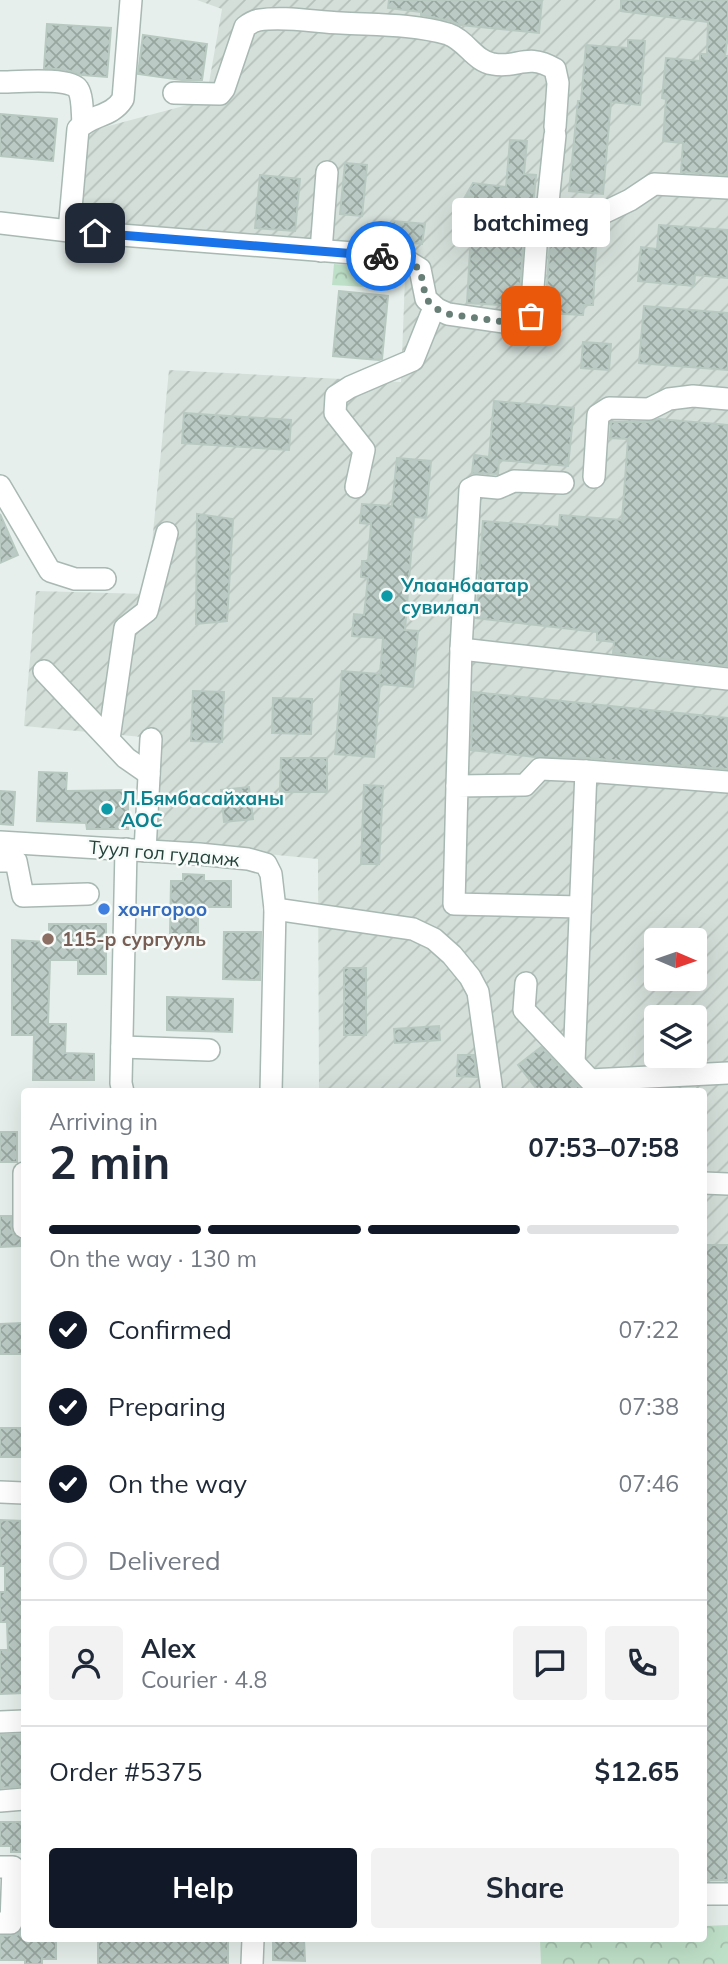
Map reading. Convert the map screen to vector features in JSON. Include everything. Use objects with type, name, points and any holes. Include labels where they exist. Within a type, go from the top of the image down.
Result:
[{"type":"street","points":[[69,231],[78,129],[83,123],[117,108],[123,99],[131,0]]},
{"type":"street","points":[[174,93],[219,94],[224,89],[245,27],[260,20],[394,26],[450,35],[461,41],[478,58],[491,64],[534,60],[555,69],[558,83],[547,212]]},
{"type":"street","points":[[0,82],[72,84],[79,90],[83,123]]},
{"type":"street","points":[[321,251],[327,172]]},
{"type":"street","points":[[0,223],[379,256],[407,261],[420,269],[426,299],[437,309],[448,314],[511,323],[531,316],[538,219],[547,212],[554,209],[601,214],[630,200],[654,184],[728,188]]},
{"type":"street","points":[[356,487],[364,450],[335,413],[335,396],[413,360],[431,315],[437,309]]},
{"type":"street","points":[[594,477],[598,415],[609,408],[649,409],[670,399],[693,396],[728,399]]},
{"type":"street","points":[[563,483],[514,481],[498,488],[476,486],[470,489],[461,649],[454,904],[580,907]]},
{"type":"street","points":[[0,486],[50,571],[75,579],[105,579]]},
{"type":"street","points":[[109,739],[125,628],[146,611],[167,533]]},
{"type":"street","points":[[461,649],[728,679]]},
{"type":"street","points":[[44,671],[126,758],[149,774]]},
{"type":"street","points":[[122,1088],[136,850],[149,774],[151,739]]},
{"type":"street","points":[[457,786],[525,785],[540,769],[728,782]]},
{"type":"street","points":[[574,1063],[586,771]]},
{"type":"street","name":"Туул гол гудамж","points":[[0,842],[248,859],[266,864],[271,874],[275,909],[271,1088]]},
{"type":"street","points":[[0,861],[16,861],[23,896],[88,894]]},
{"type":"street","points":[[275,909],[413,929],[434,939],[458,962],[478,992],[491,1088]]},
{"type":"street","points":[[526,983],[524,1010],[590,1080],[728,1073]]},
{"type":"street","points":[[122,1047],[209,1050]]},
{"type":"street","points":[[707,1183],[728,1184]]},
{"type":"street","points":[[0,1492],[21,1493]]},
{"type":"street","points":[[0,1721],[21,1721]]},
{"type":"street","points":[[0,1801],[21,1799]]},
{"type":"street","points":[[0,1867],[13,1867],[11,1923],[0,1923]]},
{"type":"street","points":[[707,1894],[728,1894]]},
{"type":"street","points":[[252,1964],[253,1942]]},
{"type":"shaded area","points":[[197,0],[728,0],[728,1887],[707,1887],[707,1088],[319,1088],[318,859],[137,841],[142,737],[24,726],[36,591],[147,594],[169,370],[401,382],[406,252],[79,225],[86,132],[206,100],[222,9]]},
{"type":"green space","points":[[334,264],[367,266],[366,287],[332,285]]},
{"type":"green space","points":[[728,1925],[728,1964],[541,1964],[540,1942],[707,1942],[707,1926]]},
{"type":"building","points":[[389,0],[542,0],[539,33],[460,25],[421,15],[421,12],[388,8]]},
{"type":"building","points":[[621,0],[728,0],[725,56],[728,56],[728,175],[681,172],[683,143],[663,141],[666,99],[662,98],[666,58],[700,61],[700,54],[707,54],[708,22],[621,11]]},
{"type":"building","points":[[47,24],[111,28],[107,77],[44,68]]},
{"type":"building","points":[[143,35],[207,44],[202,80],[138,74]]},
{"type":"building","points":[[628,40],[645,41],[640,105],[611,102],[603,194],[569,191],[586,45],[628,48]]},
{"type":"building","points":[[0,114],[57,119],[53,161],[0,156]]},
{"type":"building","points":[[510,140],[527,141],[524,174],[536,175],[533,207],[527,211],[525,218],[519,306],[467,303],[473,197],[465,197],[473,183],[506,187]]},
{"type":"building","points":[[345,163],[367,165],[362,216],[340,214]]},
{"type":"building","points":[[260,175],[300,179],[295,231],[255,228]]},
{"type":"building","points":[[393,221],[425,224],[422,244],[391,241]]},
{"type":"building","points":[[557,223],[597,227],[593,305],[584,305],[583,315],[545,313],[551,227]]},
{"type":"building","points":[[659,225],[728,230],[728,278],[695,275],[694,286],[638,281],[641,247],[657,249]]},
{"type":"building","points":[[339,291],[388,296],[382,359],[333,356]]},
{"type":"building","points":[[644,306],[728,313],[728,370],[639,363]]},
{"type":"building","points":[[583,342],[611,344],[609,370],[581,368]]},
{"type":"building","points":[[494,401],[574,408],[568,466],[499,460],[498,474],[472,473],[474,455],[489,457]]},
{"type":"building","points":[[184,413],[291,420],[289,450],[182,443]]},
{"type":"building","points":[[659,419],[728,425],[728,666],[613,653],[614,642],[597,640],[597,632],[476,618],[483,521],[559,527],[560,515],[622,520],[628,439],[610,438],[611,422],[649,422]]},
{"type":"building","name":"Улаанбаатар сувилал","points":[[397,458],[431,461],[426,518],[414,517],[405,630],[418,631],[413,687],[380,684],[374,757],[335,754],[342,671],[380,674],[383,638],[352,636],[354,614],[364,615],[368,578],[361,577],[362,561],[368,561],[371,524],[360,523],[362,504],[392,506]]},
{"type":"building","points":[[0,514],[18,555],[0,563]]},
{"type":"building","points":[[197,514],[233,519],[227,621],[196,624]]},
{"type":"building","points":[[193,691],[224,692],[222,742],[191,741]]},
{"type":"building","points":[[473,692],[728,718],[728,769],[587,758],[536,757],[471,750]]},
{"type":"building","points":[[273,698],[312,699],[311,734],[272,733]]},
{"type":"building","points":[[281,758],[327,758],[327,792],[280,792]]},
{"type":"building","points":[[39,772],[67,773],[66,791],[128,790],[128,829],[87,829],[86,823],[37,821]]},
{"type":"building","points":[[364,785],[383,786],[379,864],[361,864]]},
{"type":"building","points":[[249,787],[253,819],[224,822],[221,790]]},
{"type":"building","points":[[0,791],[15,792],[13,825],[0,824]]},
{"type":"building","points":[[183,874],[204,875],[204,881],[231,881],[231,907],[198,907],[198,934],[170,934],[171,881],[183,881]]},
{"type":"building","points":[[49,924],[106,924],[106,974],[78,974],[78,960],[50,960],[48,1024],[66,1024],[65,1053],[94,1054],[94,1080],[33,1080],[34,1035],[12,1035],[12,940],[49,942]]},
{"type":"building","points":[[224,932],[261,932],[260,980],[223,979]]},
{"type":"building","points":[[344,968],[366,968],[366,1035],[344,1035]]},
{"type":"building","points":[[167,997],[233,999],[232,1032],[167,1030]]},
{"type":"building","points":[[439,1026],[440,1040],[395,1043],[394,1029]]},
{"type":"building","points":[[541,1047],[580,1088],[536,1088],[518,1065]]},
{"type":"building","points":[[458,1055],[474,1055],[477,1077],[457,1076]]},
{"type":"building","points":[[0,1132],[17,1132],[17,1162],[0,1162]]},
{"type":"building","points":[[0,1216],[11,1216],[12,1233],[21,1239],[21,1246],[0,1247]]},
{"type":"building","points":[[707,1245],[728,1245],[728,1880],[707,1880]]},
{"type":"building","points":[[21,1323],[21,1354],[0,1354],[0,1324]]},
{"type":"building","points":[[0,1428],[21,1428],[21,1457],[0,1457]]},
{"type":"building","points":[[0,1520],[21,1521],[21,1693],[0,1694],[0,1650],[8,1650],[7,1622],[0,1622],[0,1592],[5,1592],[5,1566],[0,1566]]},
{"type":"building","points":[[21,1734],[21,1786],[0,1788],[0,1735]]},
{"type":"building","points":[[0,1822],[21,1822],[21,1852],[11,1852],[11,1846],[0,1846]]},
{"type":"building","points":[[21,1931],[21,1942],[56,1942],[56,1959],[42,1959],[42,1964],[25,1964],[25,1960],[0,1960],[0,1936],[17,1935]]},
{"type":"building","points":[[98,1942],[228,1942],[228,1964],[98,1964]]},
{"type":"building","points":[[273,1942],[304,1942],[305,1961],[273,1960]]},
{"type":"way so far","points":[[381,256],[407,261],[420,269],[426,299],[448,314],[511,323],[531,316]]},
{"type":"place","name":"batchimeg","points":[[531,316]]},
{"type":"place","name":"Улаанбаатар сувилал","points":[[387,596]]},
{"type":"place","name":"Л.Бямбасайханы АОС","points":[[107,809]]},
{"type":"place","name":"хонгороо","points":[[104,909]]},
{"type":"place","name":"115-р сургууль","points":[[48,939]]},
{"type":"route","points":[[95,233],[381,256]]}]
